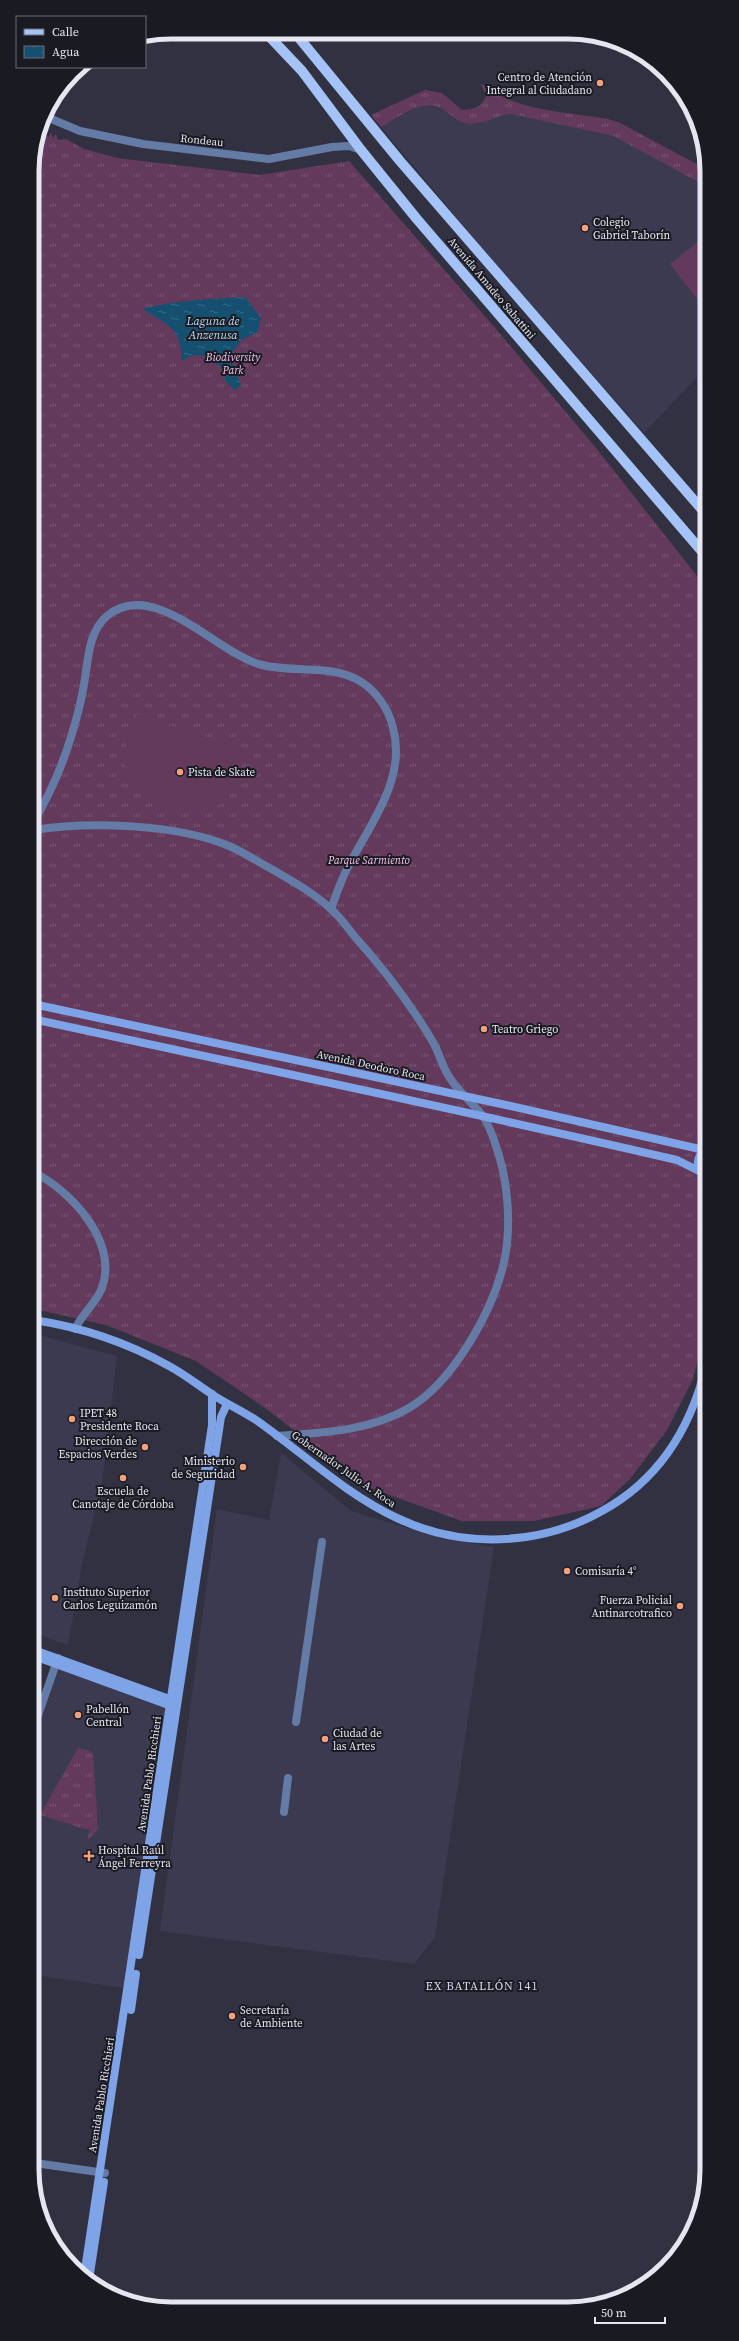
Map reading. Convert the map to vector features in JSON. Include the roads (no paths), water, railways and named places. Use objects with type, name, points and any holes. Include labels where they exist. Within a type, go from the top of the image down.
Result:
[{"type":"main road","name":"Avenida Amadeo Sabattini","points":[[272,39],[302,71],[361,150],[462,272],[700,549]]},
{"type":"main road","name":"Avenida Amadeo Sabattini","points":[[300,39],[391,151],[700,507]]},
{"type":"main road","name":"Avenida Deodoro Roca","points":[[39,1005],[700,1149]]},
{"type":"main road","points":[[39,1020],[333,1085],[482,1115],[677,1160],[699,1171]]},
{"type":"main road","name":"Avenida Deodoro Roca","points":[[699,1171],[698,1162],[700,1159]]},
{"type":"main road","points":[[39,1321],[75,1329],[133,1348],[168,1365],[212,1394]]},
{"type":"main road","name":"Gobernador Julio A. Roca","points":[[212,1394],[277,1436],[341,1484],[396,1518],[422,1528],[482,1540],[521,1538],[582,1521],[610,1507],[639,1486],[655,1470],[677,1442],[700,1393]]},
{"type":"main road","name":"Avenida Pablo Ricchieri","points":[[174,1703],[212,1425],[212,1394]]},
{"type":"main road","name":"Avenida Pablo Ricchieri","points":[[90,2274],[103,2172],[174,1703],[220,1417],[228,1404]]},
{"type":"main road","points":[[39,1652],[58,1661],[174,1703]]},
{"type":"main road","points":[[39,1657],[58,1661]]},
{"type":"main road","name":"Avenida Pablo Ricchieri","points":[[85,2270],[103,2172]]},
{"type":"street","name":"Rondeau","points":[[51,117],[80,131],[143,144],[269,159],[332,147],[349,146],[361,150]]},
{"type":"street","points":[[39,811],[52,786],[70,739],[79,710],[92,642],[98,625],[107,615],[117,610],[132,606],[154,606],[175,616],[242,658],[254,663],[345,674],[368,687],[385,709],[395,737],[394,777],[385,798],[343,876],[331,909]]},
{"type":"street","points":[[39,829],[62,827],[144,828],[203,838],[229,846],[297,884],[331,909],[382,967],[431,1039],[446,1072],[463,1097],[482,1115],[496,1144],[501,1163],[507,1203],[507,1244],[500,1279],[468,1344],[436,1386],[419,1401],[398,1414],[377,1422],[352,1428],[277,1436]]},
{"type":"street","points":[[39,1175],[56,1186],[77,1207],[93,1226],[100,1240],[106,1266],[102,1288],[75,1329]]},
{"type":"street","points":[[296,1722],[322,1542]]},
{"type":"street","points":[[39,1713],[58,1661]]},
{"type":"street","points":[[284,1812],[288,1778]]},
{"type":"street","points":[[39,2164],[103,2172]]},
{"type":"water","name":"Laguna de Anzenusa","points":[[245,297],[261,318],[257,333],[243,339],[229,356],[241,385],[235,390],[226,382],[222,368],[205,356],[194,355],[181,361],[181,350],[176,334],[166,324],[142,309],[180,302]]},
{"type":"place","name":"Centro de Atención Integral al Ciudadano","points":[[600,83]]},
{"type":"place","name":"Colegio Gabriel Taborín","points":[[585,228]]},
{"type":"place","name":"Pista de Skate","points":[[180,772]]},
{"type":"place","name":"Teatro Griego","points":[[484,1029]]},
{"type":"place","name":"IPET 48 Presidente Roca","points":[[72,1419]]},
{"type":"place","name":"Dirección de Espacios Verdes","points":[[145,1447]]},
{"type":"place","name":"Ministerio de Seguridad","points":[[243,1467]]},
{"type":"place","name":"Escuela de Canotaje de Córdoba","points":[[123,1478]]},
{"type":"place","name":"Comisaría 4°","points":[[567,1571]]},
{"type":"place","name":"Instituto Superior Carlos Leguizamón","points":[[55,1598]]},
{"type":"place","name":"Fuerza Policial Antinarcotrafico","points":[[680,1606]]},
{"type":"place","name":"Pabellón Central","points":[[78,1715]]},
{"type":"place","name":"Ciudad de las Artes","points":[[325,1739]]},
{"type":"place","name":"Hospital Raúl Ángel Ferreyra","points":[[89,1856]]},
{"type":"place","name":"Secretaría de Ambiente","points":[[232,2016]]},
{"type":"district","name":"EX BATALLÓN 141","points":[[482,1986]]},
{"type":"park label","name":"Biodiversity Park","points":[[233,363]]},
{"type":"park label","name":"Parque Sarmiento","points":[[369,860]]}]
